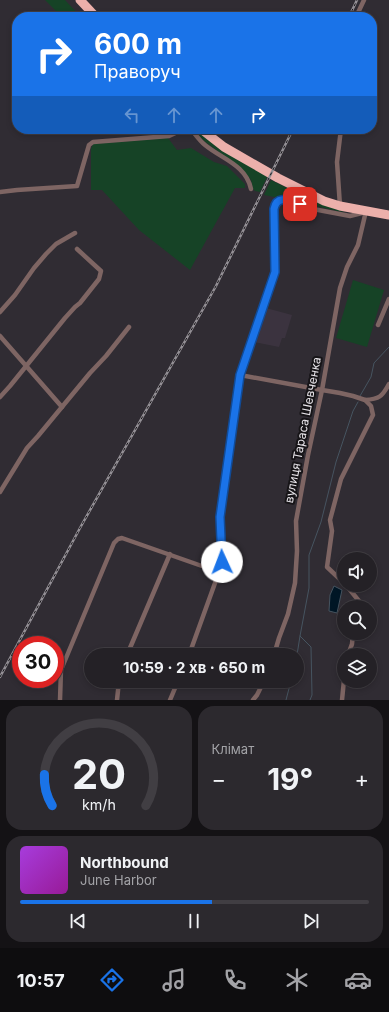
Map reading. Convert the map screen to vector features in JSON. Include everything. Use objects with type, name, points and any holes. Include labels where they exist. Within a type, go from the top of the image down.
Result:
[{"type":"highway","points":[[80,0],[91,12]]},
{"type":"highway","points":[[207,134],[224,147],[272,175],[319,198],[340,206],[389,215]]},
{"type":"street","points":[[358,12],[364,0]]},
{"type":"street","points":[[0,192],[77,186],[89,146],[94,142],[169,136],[173,134]]},
{"type":"street","points":[[195,134],[205,145],[234,164],[245,174],[251,189]]},
{"type":"street","points":[[340,134],[337,162],[340,206]]},
{"type":"street","points":[[192,648],[222,562],[220,517],[240,375],[275,272],[275,203],[279,200],[286,200],[313,209],[350,216],[366,211]]},
{"type":"street","name":"вулиця Тараса Шевченка","points":[[276,648],[288,614],[295,583],[297,551],[296,521],[322,390],[340,288],[347,267],[358,245],[366,211]]},
{"type":"street","points":[[0,312],[46,254],[56,244],[75,233]]},
{"type":"street","points":[[0,397],[99,279],[101,271],[77,249]]},
{"type":"street","points":[[378,325],[389,299]]},
{"type":"street","points":[[0,492],[27,448],[106,356],[129,326]]},
{"type":"street","points":[[0,336],[62,407]]},
{"type":"street","points":[[240,375],[340,393],[365,400],[374,400],[378,398],[382,395],[389,384]]},
{"type":"street","points":[[337,576],[327,567],[332,531],[330,520],[341,479],[372,415],[371,406],[365,400]]},
{"type":"street","points":[[60,700],[61,670],[114,543],[118,539],[122,538],[219,572]]},
{"type":"street","points":[[130,648],[170,554]]},
{"type":"street","points":[[352,592],[359,600]]},
{"type":"street","points":[[118,700],[119,688]]},
{"type":"street","points":[[170,700],[175,688]]},
{"type":"street","points":[[253,700],[260,688]]},
{"type":"street","points":[[342,700],[343,688]]},
{"type":"shaded area","points":[[266,308],[292,315],[285,338],[282,338],[279,347],[254,342]]},
{"type":"green space","points":[[45,0],[65,0],[76,12],[57,12]]},
{"type":"green space","points":[[198,134],[202,134],[268,175],[260,192],[253,189],[251,180],[241,168],[204,141]]},
{"type":"green space","points":[[168,138],[177,150],[191,148],[214,162],[227,166],[245,184],[245,188],[235,188],[190,270],[139,230],[102,190],[91,190],[91,149],[93,144]]},
{"type":"green space","points":[[271,180],[306,197],[346,213],[288,198],[264,195]]},
{"type":"green space","points":[[353,280],[384,290],[367,347],[336,338]]},
{"type":"water","points":[[334,586],[337,588],[337,592],[342,592],[340,600],[337,600],[337,613],[329,611],[330,595]]},
{"type":"waterway","points":[[360,396],[371,377],[374,363],[389,347]]},
{"type":"waterway","points":[[310,700],[312,695],[311,647],[300,636],[309,588],[309,555],[321,522],[336,462],[353,411],[358,402]]},
{"type":"waterway","points":[[298,648],[300,636]]},
{"type":"waterway","points":[[286,700],[289,688]]},
{"type":"railway","points":[[351,12],[357,0]]},
{"type":"railway","points":[[0,677],[80,528],[216,286],[291,134]]},
{"type":"route","points":[[222,562],[220,517],[240,375],[275,272],[274,206],[279,200],[286,200],[300,204]]}]
